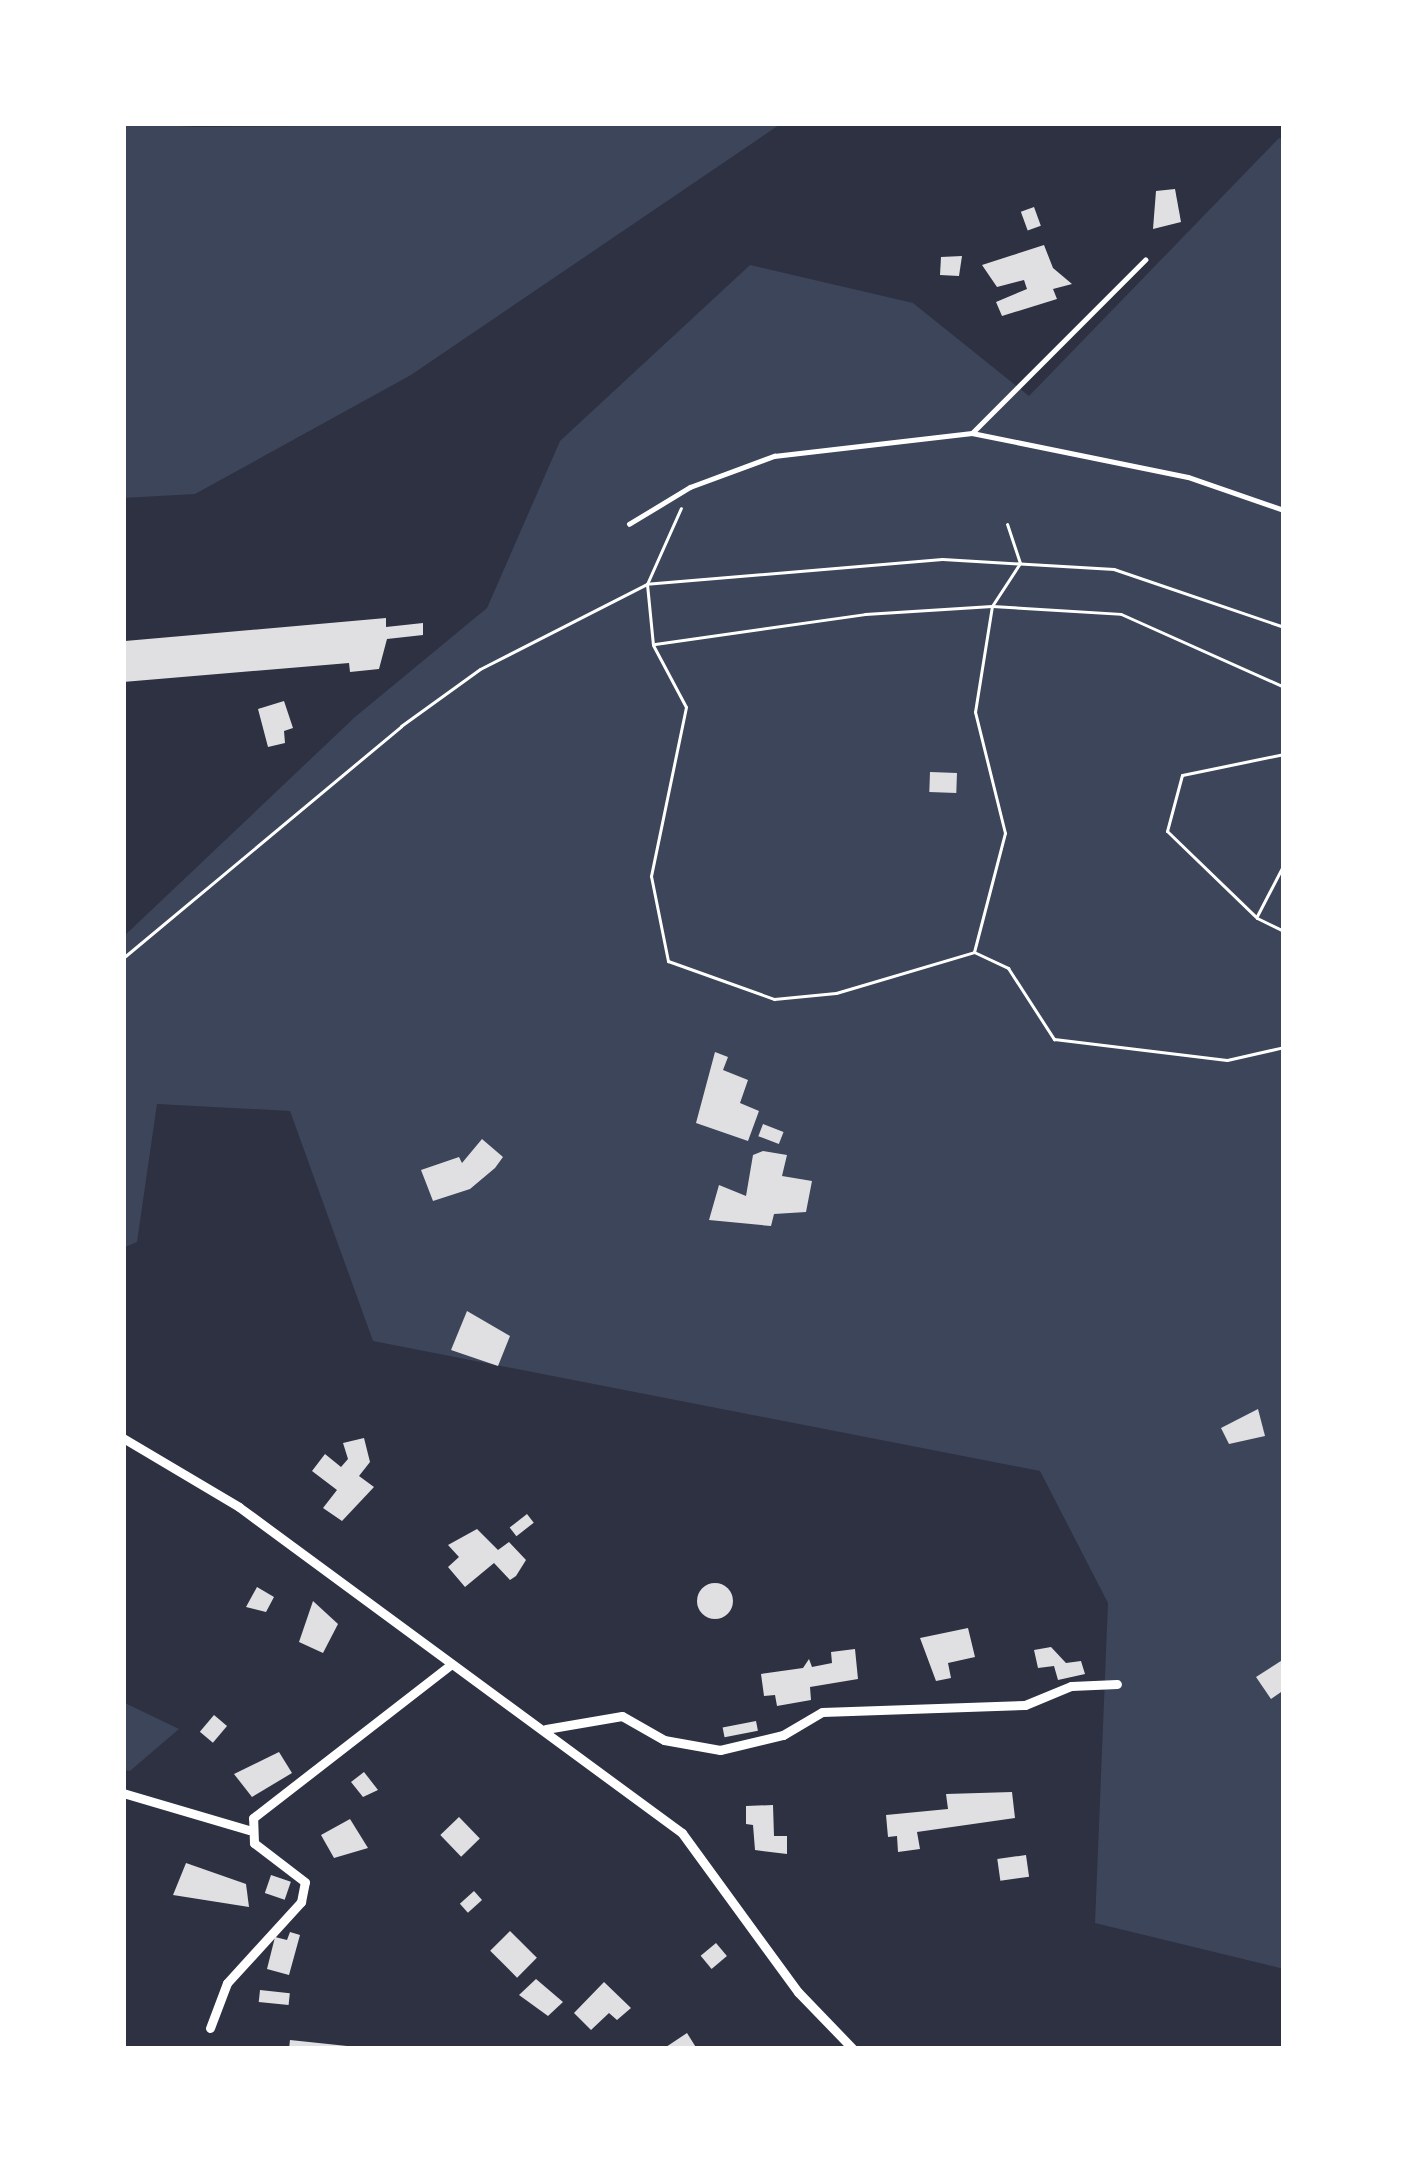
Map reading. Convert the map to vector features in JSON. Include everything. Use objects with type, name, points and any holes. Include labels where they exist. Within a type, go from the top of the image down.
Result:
[{"type":"street","points":[[123,1438],[239,1507],[448,1666],[546,1729],[682,1833],[798,1992],[853,2049]]},
{"type":"street","points":[[249,1830],[253,1818],[448,1666]]},
{"type":"street","points":[[546,1729],[622,1715],[664,1740],[721,1750],[783,1736],[822,1712],[1025,1705],[1072,1686],[1118,1684]]},
{"type":"street","points":[[123,1793],[249,1830],[270,1862],[305,1882],[301,1902],[227,1982],[210,2028]]},
{"type":"lane","points":[[972,433],[1145,260]]},
{"type":"lane","points":[[629,524],[690,487],[774,456],[972,433],[1189,477],[1284,509]]},
{"type":"path","points":[[690,487],[647,584],[653,645],[686,707],[651,876],[668,961],[774,999],[836,994],[974,952],[1008,968],[1054,1039],[1227,1060],[1284,1046]]},
{"type":"path","points":[[1007,524],[1020,563]]},
{"type":"path","points":[[123,958],[448,692],[647,584],[942,559],[1114,568],[1284,627]]},
{"type":"path","points":[[974,952],[1005,833],[975,712],[992,606],[1020,563]]},
{"type":"path","points":[[653,645],[865,614],[992,606],[1120,614],[1284,687]]},
{"type":"path","points":[[1284,754],[1182,775],[1167,831],[1257,918],[1284,931]]},
{"type":"path","points":[[1257,918],[1284,864]]},
{"type":"shaded area","points":[[123,123],[197,127],[782,123],[411,375],[195,494],[123,498]]},
{"type":"shaded area","points":[[1279,138],[1284,140],[1284,1969],[1095,1923],[1108,1603],[1040,1471],[373,1341],[290,1111],[157,1104],[137,1242],[123,1248],[123,937],[355,717],[487,608],[560,441],[750,265],[913,303],[1029,396]]},
{"type":"shaded area","points":[[123,1702],[179,1729],[130,1771],[123,1770]]},
{"type":"building","points":[[1175,189],[1181,222],[1153,229],[1156,191]]},
{"type":"building","points":[[1034,207],[1041,226],[1028,231],[1021,212]]},
{"type":"building","points":[[1044,245],[1053,268],[1072,284],[1053,289],[1057,299],[1002,316],[996,302],[1027,289],[1024,280],[997,287],[982,265]]},
{"type":"building","points":[[962,256],[959,276],[940,275],[941,257]]},
{"type":"building","points":[[386,618],[386,627],[423,623],[423,635],[387,639],[379,669],[350,672],[349,663],[123,682],[125,641]]},
{"type":"building","points":[[284,701],[293,728],[284,731],[285,743],[268,747],[258,709]]},
{"type":"building","points":[[930,772],[957,773],[956,793],[929,792]]},
{"type":"building","points":[[715,1052],[728,1057],[723,1070],[748,1080],[740,1103],[759,1111],[748,1141],[696,1123]]},
{"type":"building","points":[[763,1124],[784,1132],[779,1144],[758,1136]]},
{"type":"building","points":[[482,1139],[503,1157],[495,1168],[470,1189],[433,1201],[421,1170],[459,1157],[462,1163]]},
{"type":"building","points":[[763,1151],[787,1155],[782,1176],[812,1181],[806,1212],[774,1214],[771,1226],[709,1220],[719,1185],[746,1196],[753,1155]]},
{"type":"building","points":[[467,1311],[510,1336],[498,1366],[451,1350]]},
{"type":"building","points":[[1258,1409],[1265,1436],[1229,1444],[1221,1428]]},
{"type":"building","points":[[364,1438],[370,1462],[359,1476],[374,1487],[342,1521],[323,1508],[337,1490],[312,1471],[325,1454],[341,1467],[348,1459],[343,1443]]},
{"type":"building","points":[[527,1514],[534,1523],[516,1536],[510,1528]]},
{"type":"building","points":[[477,1529],[498,1550],[509,1542],[526,1560],[516,1576],[510,1580],[494,1563],[465,1587],[448,1567],[459,1557],[448,1545]]},
{"type":"building","points":[[715,1583],[727,1589],[733,1601],[727,1613],[715,1619],[703,1613],[697,1601],[703,1589]]},
{"type":"building","points":[[257,1587],[274,1597],[266,1612],[246,1607]]},
{"type":"building","points":[[313,1601],[338,1624],[323,1653],[299,1642]]},
{"type":"building","points":[[968,1628],[975,1657],[948,1663],[951,1678],[936,1681],[920,1638]]},
{"type":"building","points":[[1051,1647],[1066,1663],[1081,1661],[1085,1674],[1058,1680],[1054,1666],[1038,1668],[1034,1650]]},
{"type":"building","points":[[855,1649],[858,1679],[810,1687],[811,1700],[777,1706],[775,1695],[764,1696],[761,1674],[803,1668],[809,1659],[812,1667],[832,1663],[831,1652]]},
{"type":"building","points":[[1284,1659],[1284,1690],[1271,1699],[1256,1677]]},
{"type":"building","points":[[214,1715],[227,1726],[213,1743],[200,1732]]},
{"type":"building","points":[[756,1721],[758,1731],[725,1737],[723,1727]]},
{"type":"building","points":[[279,1752],[292,1773],[252,1797],[234,1774]]},
{"type":"building","points":[[364,1772],[378,1790],[363,1797],[351,1782]]},
{"type":"building","points":[[1012,1792],[1015,1818],[917,1832],[920,1849],[898,1852],[897,1836],[888,1837],[886,1815],[948,1809],[946,1794]]},
{"type":"building","points":[[773,1805],[774,1836],[787,1836],[787,1854],[755,1850],[753,1825],[746,1824],[746,1806]]},
{"type":"building","points":[[459,1817],[480,1839],[461,1857],[440,1835]]},
{"type":"building","points":[[350,1819],[368,1848],[334,1858],[321,1835]]},
{"type":"building","points":[[1026,1855],[1029,1877],[1000,1881],[997,1859]]},
{"type":"building","points":[[186,1863],[246,1884],[249,1907],[173,1895]]},
{"type":"building","points":[[271,1875],[291,1882],[285,1900],[265,1893]]},
{"type":"building","points":[[474,1891],[482,1900],[468,1913],[460,1904]]},
{"type":"building","points":[[510,1931],[537,1958],[517,1978],[490,1951]]},
{"type":"building","points":[[290,1932],[300,1935],[289,1975],[267,1969],[275,1937],[287,1940]]},
{"type":"building","points":[[716,1943],[727,1956],[712,1969],[701,1956]]},
{"type":"building","points":[[536,1979],[563,2002],[548,2016],[519,1995]]},
{"type":"building","points":[[604,1982],[631,2008],[617,2020],[609,2013],[591,2030],[574,2013]]},
{"type":"building","points":[[260,1990],[290,1993],[289,2005],[259,2002]]},
{"type":"building","points":[[687,2033],[697,2049],[663,2049]]},
{"type":"building","points":[[290,2040],[347,2046],[347,2049],[289,2049]]}]
